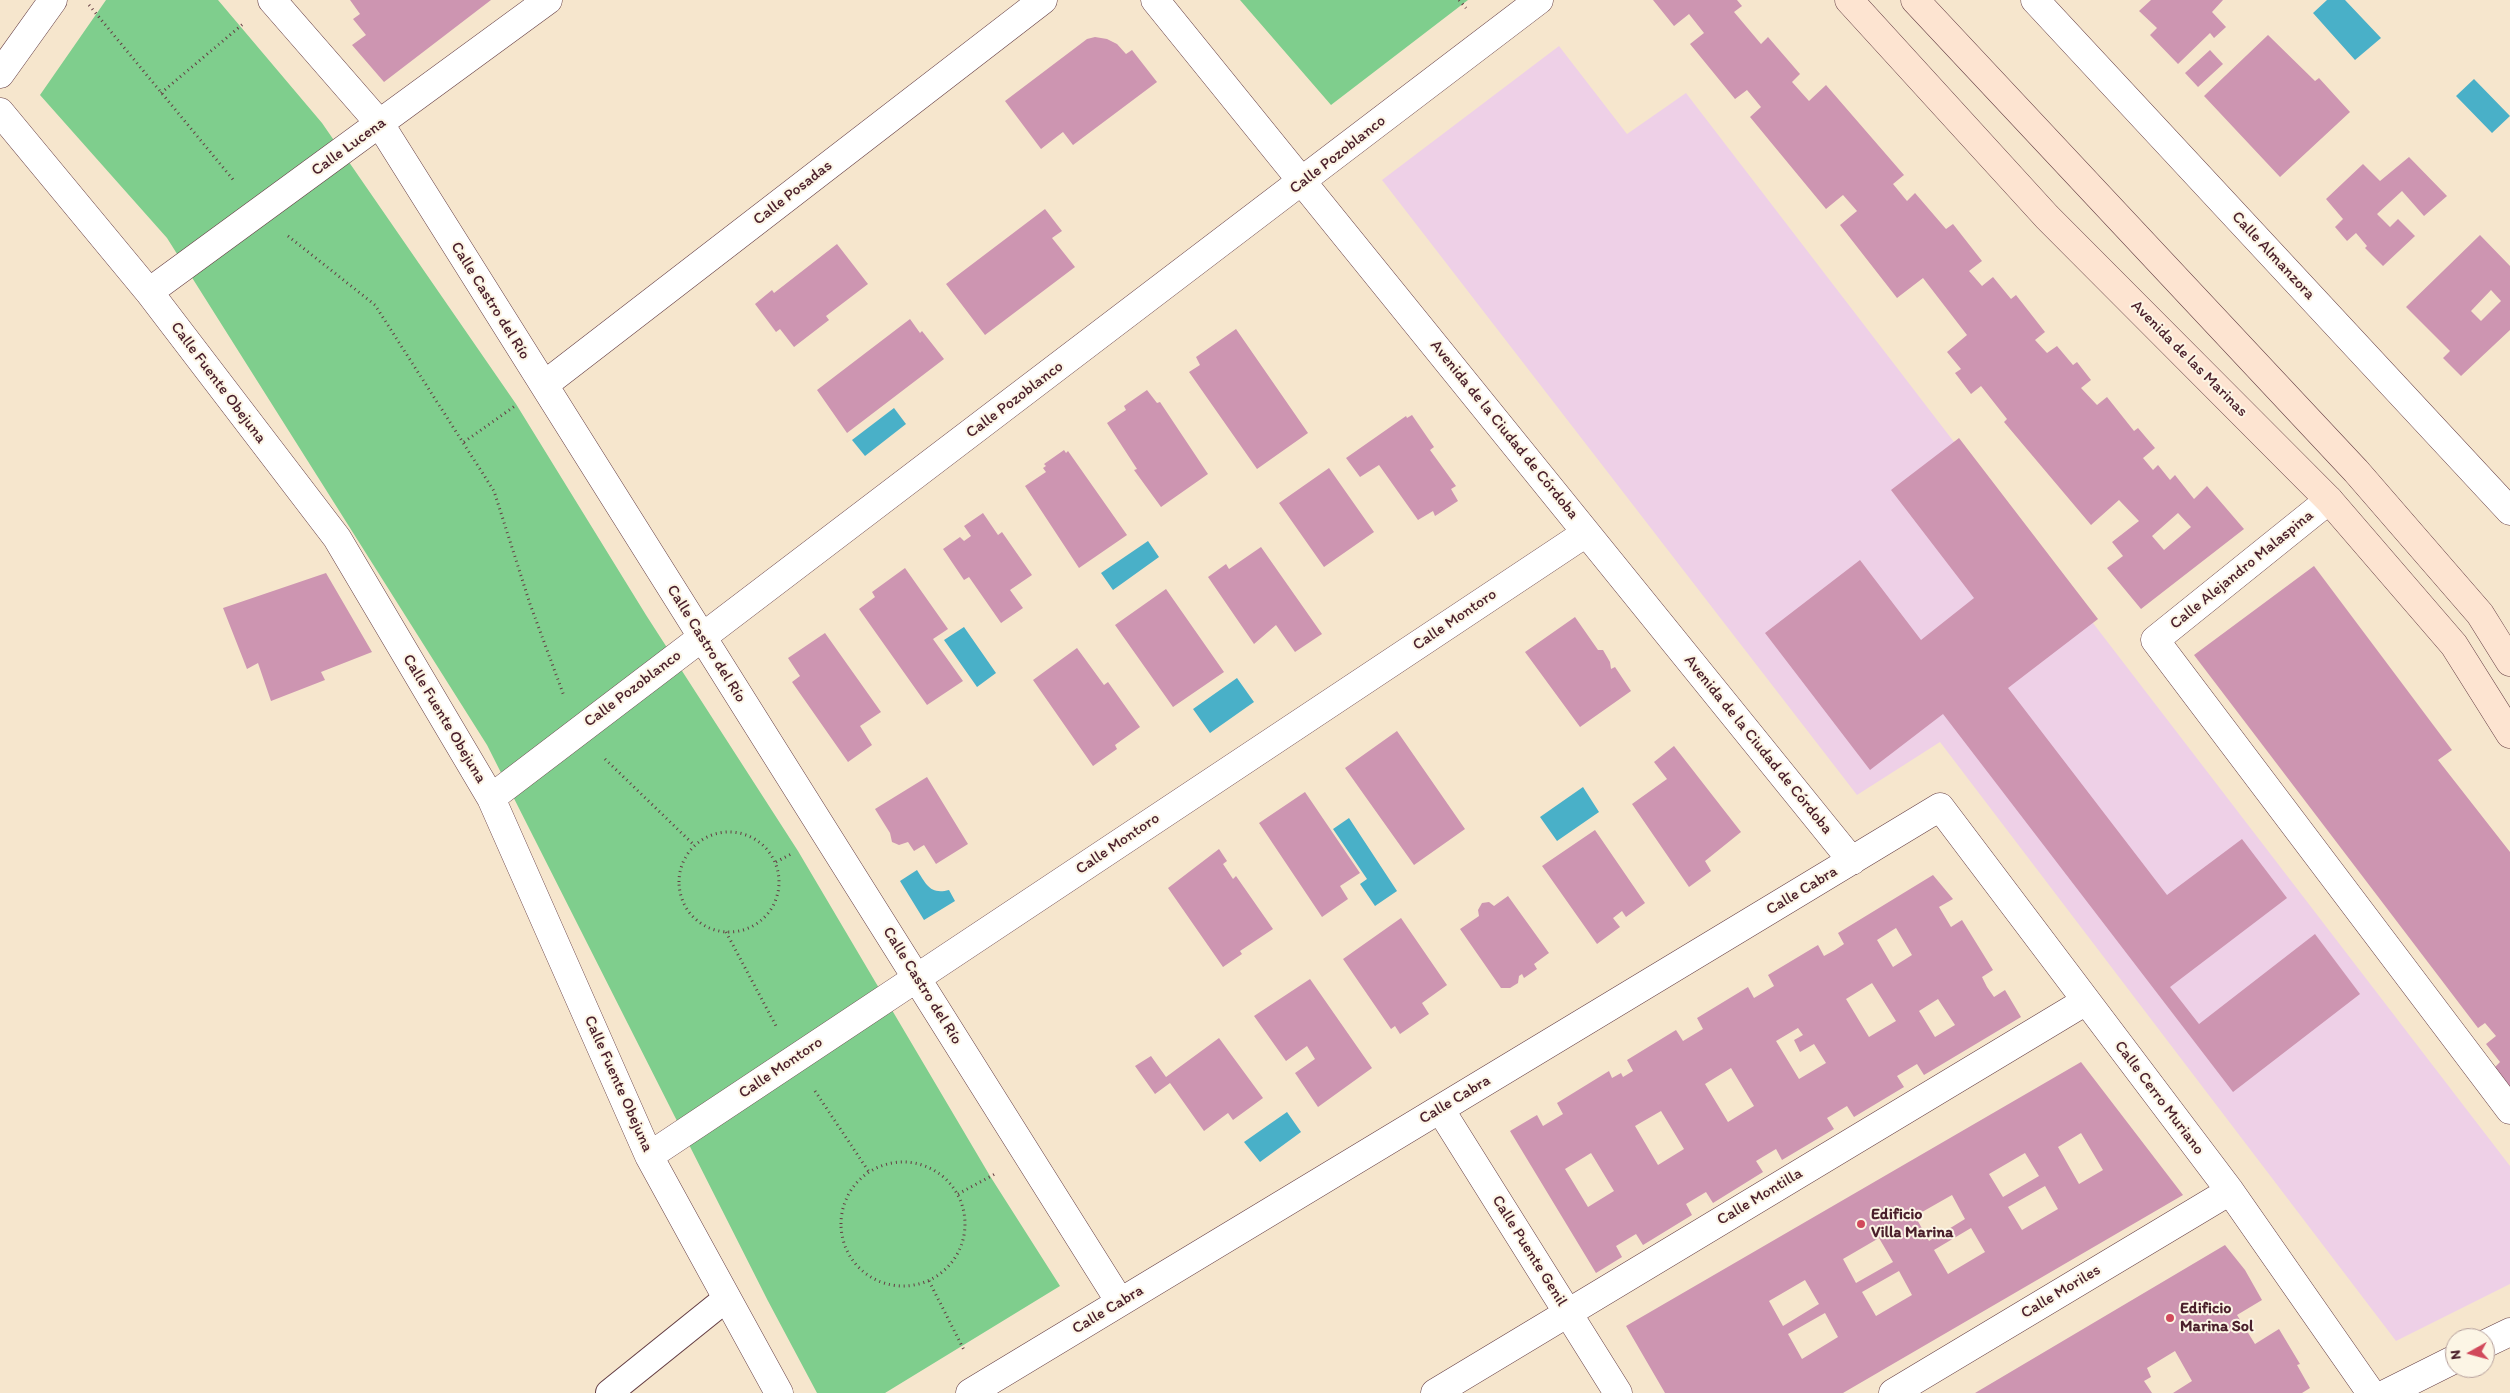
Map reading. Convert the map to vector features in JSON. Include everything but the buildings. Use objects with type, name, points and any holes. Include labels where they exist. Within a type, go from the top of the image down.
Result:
[{"type":"street","points":[[0,74],[53,0]]},
{"type":"street","name":"Calle Castro del Río","points":[[272,0],[380,124],[1120,1302]]},
{"type":"street","name":"Calle Lucena","points":[[149,292],[260,213],[548,0]]},
{"type":"street","name":"Calle Posadas","points":[[544,385],[1043,0]]},
{"type":"street","name":"Avenida de la Ciudad de Córdoba","points":[[1155,0],[1852,861]]},
{"type":"street","name":"Calle Pozoblanco","points":[[491,798],[1303,182],[1539,0]]},
{"type":"street","name":"Avenida de las Marinas","points":[[1850,0],[2047,217],[2330,500],[2454,646],[2510,734]]},
{"type":"street","points":[[1915,0],[2356,471],[2480,614],[2510,662]]},
{"type":"street","name":"Calle Almanzora","points":[[2036,0],[2510,511]]},
{"type":"street","name":"Calle Fuente Obejuna","points":[[0,112],[149,292],[337,538],[491,798],[649,1156],[779,1393]]},
{"type":"street","name":"Calle Alejandro Malaspina","points":[[2330,500],[2155,640],[2510,1110]]},
{"type":"street","name":"Calle Montoro","points":[[649,1156],[1586,533]]},
{"type":"street","name":"Calle Cabra","points":[[976,1389],[1940,807]]},
{"type":"street","name":"Calle Cerro Muriano","points":[[1940,807],[2230,1191],[2371,1393]]},
{"type":"street","name":"Calle Montilla","points":[[1435,1393],[2086,1001]]},
{"type":"street","name":"Calle Puente Genil","points":[[1440,1109],[1618,1393]]},
{"type":"street","name":"Calle Moriles","points":[[1893,1393],[2230,1191]]},
{"type":"street","points":[[2495,1339],[2510,1332]]},
{"type":"street","points":[[2387,1393],[2445,1364]]},
{"type":"lane","points":[[609,1393],[727,1298]]},
{"type":"path","points":[[85,0],[260,213],[375,305],[494,491],[530,604],[577,732],[694,845]]},
{"type":"path","points":[[161,93],[272,0]]},
{"type":"path","points":[[464,442],[544,385]]},
{"type":"path","points":[[723,832],[739,832],[755,838],[767,848],[776,862],[780,878],[777,896],[770,911],[758,923],[743,930],[726,932],[710,928],[696,920],[685,906],[679,891],[680,874],[684,858],[694,845],[708,836],[723,832]]},
{"type":"path","points":[[726,932],[794,1060],[869,1172]]},
{"type":"path","points":[[908,1162],[928,1166],[946,1178],[958,1194],[964,1214],[965,1234],[958,1254],[946,1270],[929,1281],[909,1286],[889,1285],[870,1277],[854,1264],[845,1246],[841,1225],[844,1204],[853,1186],[869,1172],[888,1163],[908,1162]]},
{"type":"path","points":[[929,1281],[976,1389]]},
{"type":"shaded area","points":[[1559,46],[1627,134],[1686,93],[2510,1166],[2510,1284],[2396,1341],[1940,742],[1857,795],[1382,180]]},
{"type":"green space","points":[[106,0],[218,0],[322,123],[516,404],[646,615],[798,851],[990,1176],[1060,1286],[885,1393],[817,1393],[768,1301],[487,745],[167,238],[40,95]]},
{"type":"green space","points":[[1240,0],[1468,0],[1331,105]]},
{"type":"water","points":[[2327,0],[2345,0],[2381,38],[2355,60],[2313,13]]},
{"type":"water","points":[[2474,79],[2510,116],[2492,133],[2456,96]]},
{"type":"water","points":[[894,408],[906,424],[865,456],[852,440]]},
{"type":"water","points":[[1148,541],[1159,557],[1113,590],[1101,573]]},
{"type":"water","points":[[964,627],[996,673],[977,687],[944,640]]},
{"type":"water","points":[[1237,678],[1254,702],[1210,733],[1193,709]]},
{"type":"water","points":[[1583,787],[1599,812],[1557,841],[1540,817]]},
{"type":"water","points":[[1349,818],[1397,891],[1375,906],[1360,884],[1367,879],[1333,829]]},
{"type":"water","points":[[917,870],[929,887],[937,891],[949,890],[955,901],[924,920],[900,881]]},
{"type":"water","points":[[1287,1112],[1301,1132],[1260,1162],[1244,1142]]},
{"type":"place","name":"Edificio Villa Marina","points":[[1861,1224]]},
{"type":"place","name":"Edificio Marina Sol","points":[[2170,1318]]}]
